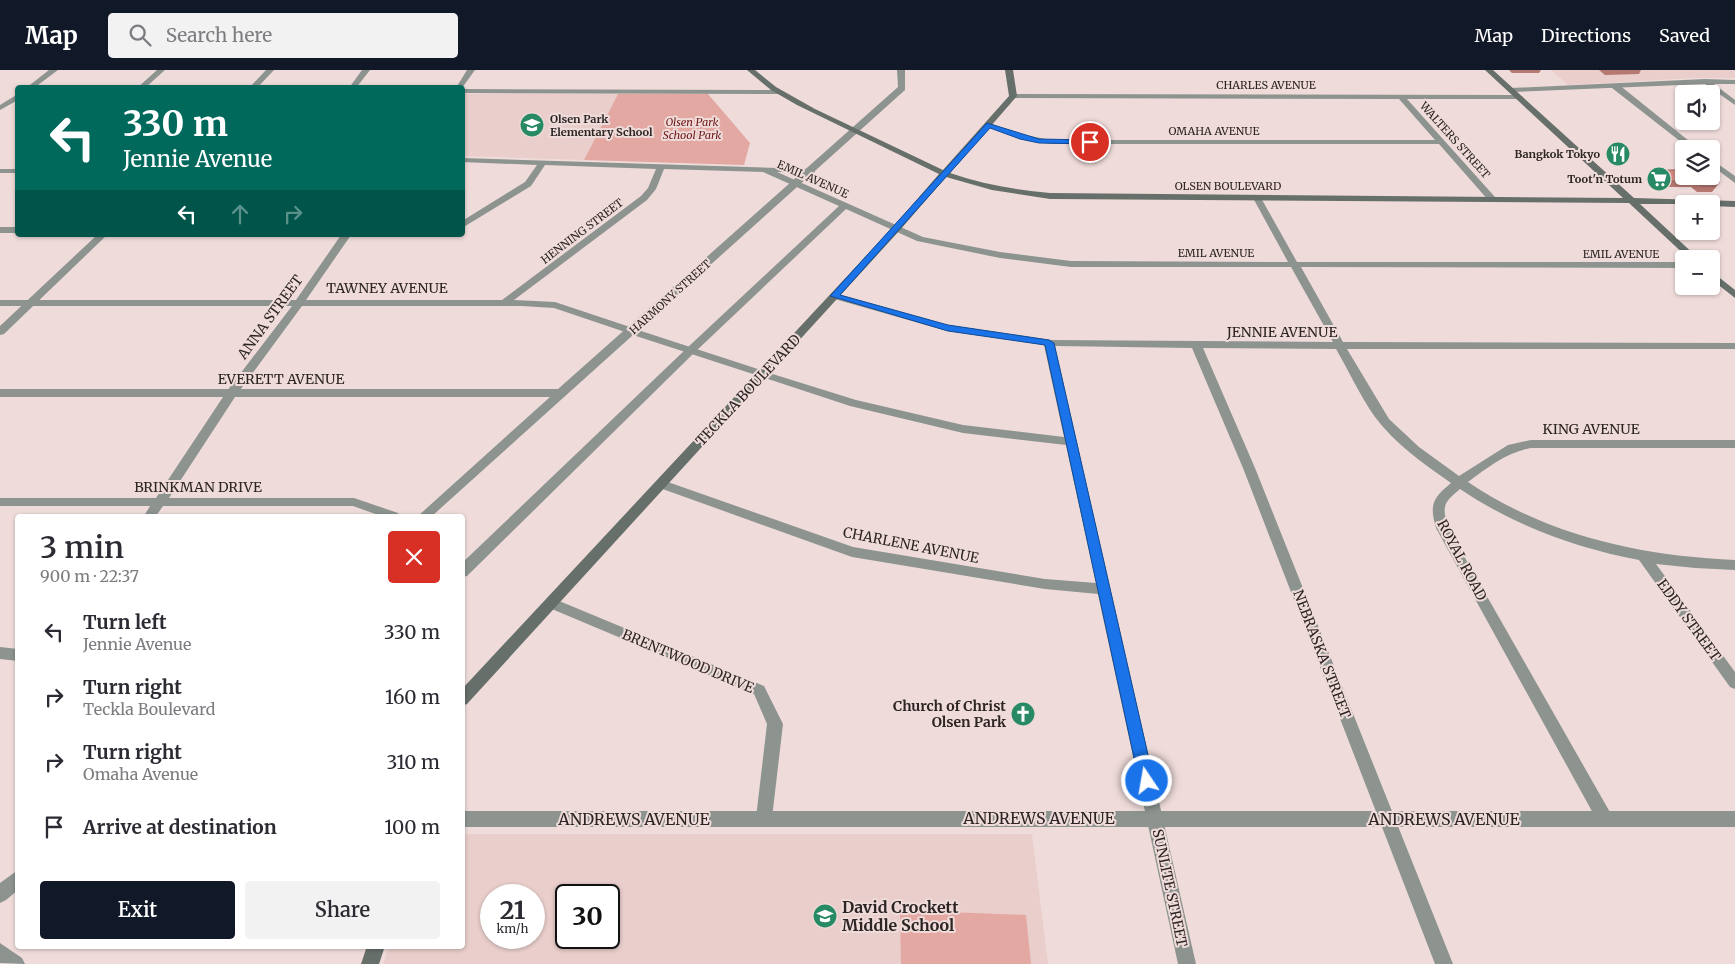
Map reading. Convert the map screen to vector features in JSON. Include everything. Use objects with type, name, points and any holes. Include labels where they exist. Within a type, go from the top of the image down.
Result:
[{"type":"main road","name":"OLSEN BOULEVARD","points":[[751,70],[764,83],[814,112],[943,173],[999,190],[1050,196],[1492,199],[1735,204]]},
{"type":"main road","points":[[1009,70],[1014,96]]},
{"type":"main road","points":[[1489,70],[1685,250]]},
{"type":"main road","name":"TECKLA BOULEVARD","points":[[465,697],[897,228],[943,173],[1014,96]]},
{"type":"main road","points":[[1720,282],[1735,295]]},
{"type":"main road","points":[[370,964],[375,949]]},
{"type":"street","points":[[33,85],[54,70]]},
{"type":"street","points":[[144,85],[161,70]]},
{"type":"street","points":[[255,85],[270,70]]},
{"type":"street","points":[[354,85],[366,70]]},
{"type":"street","points":[[461,85],[471,70]]},
{"type":"street","name":"HARMONY STREET","points":[[426,514],[902,88],[901,70]]},
{"type":"street","points":[[1705,82],[1735,102]]},
{"type":"street","points":[[1511,90],[1735,82]]},
{"type":"street","points":[[1615,86],[1684,140]]},
{"type":"street","points":[[465,91],[780,92]]},
{"type":"street","name":"CHARLES AVENUE","points":[[1014,96],[1519,97]]},
{"type":"street","name":"WALTERS STREET","points":[[1401,97],[1492,199]]},
{"type":"street","points":[[0,108],[15,98]]},
{"type":"street","name":"OMAHA AVENUE","points":[[989,125],[1022,138],[1051,142],[1441,142]]},
{"type":"street","name":"EMIL AVENUE","points":[[465,160],[811,171]]},
{"type":"street","points":[[465,223],[528,184],[542,163]]},
{"type":"street","name":"HENNING STREET","points":[[504,303],[644,198],[652,189],[660,167]]},
{"type":"street","points":[[1720,168],[1735,180]]},
{"type":"street","name":"EMIL AVENUE","points":[[765,170],[920,238],[1000,256],[1071,264],[1675,265]]},
{"type":"street","points":[[0,171],[15,171]]},
{"type":"street","points":[[1257,198],[1371,402],[1388,426],[1418,453],[1459,483],[1501,508],[1531,523],[1580,541],[1644,557],[1735,565]]},
{"type":"street","points":[[465,569],[691,350],[845,205]]},
{"type":"street","points":[[0,230],[15,230]]},
{"type":"street","points":[[0,332],[100,237]]},
{"type":"street","name":"ANNA STREET","points":[[151,514],[231,394],[299,303],[345,237]]},
{"type":"street","name":"JENNIE AVENUE","points":[[834,296],[948,328],[1049,343],[1196,346],[1735,346]]},
{"type":"street","name":"TAWNEY AVENUE","points":[[0,303],[504,303],[556,305],[854,403],[963,428],[1071,442]]},
{"type":"street","name":"SUNLITE STREET","points":[[1049,343],[1187,964]]},
{"type":"street","name":"NEBRASKA STREET","points":[[1196,346],[1250,468],[1444,964]]},
{"type":"street","name":"EVERETT AVENUE","points":[[0,393],[561,393]]},
{"type":"street","name":"KING AVENUE","points":[[1459,483],[1513,448],[1531,444],[1735,444]]},
{"type":"street","name":"ROYAL ROAD","points":[[1459,483],[1444,495],[1438,505],[1438,515],[1442,528],[1605,819]]},
{"type":"street","name":"CHARLENE AVENUE","points":[[661,484],[852,552],[1045,584],[1104,589]]},
{"type":"street","name":"BRINKMAN DRIVE","points":[[0,502],[354,502],[388,514]]},
{"type":"street","name":"EDDY STREET","points":[[1644,557],[1735,683]]},
{"type":"street","name":"BRENTWOOD DRIVE","points":[[552,604],[759,690],[775,724],[764,818]]},
{"type":"street","points":[[0,653],[15,655]]},
{"type":"street","name":"ANDREWS AVENUE","points":[[465,819],[1735,819]]},
{"type":"street","points":[[0,894],[15,881]]},
{"type":"street","points":[[0,952],[16,964]]},
{"type":"shaded area","points":[[1551,70],[1735,70],[1735,78],[1693,78],[1568,85]]},
{"type":"shaded area","name":"Olsen Park Elementary School","points":[[465,94],[618,94],[584,160],[465,156]]},
{"type":"shaded area","name":"David Crockett Middle School","points":[[465,834],[1032,834],[1048,964],[383,964],[388,949],[465,949]]},
{"type":"green space","name":"Olsen Park School Park","points":[[618,94],[708,94],[750,143],[744,165],[584,160]]},
{"type":"green space","points":[[900,910],[1026,915],[1031,964],[901,964]]},
{"type":"building","points":[[1654,170],[1675,170],[1675,181],[1666,181]]},
{"type":"place","name":"Olsen Park Elementary School","points":[[532,125]]},
{"type":"place","name":"Bangkok Tokyo","points":[[1618,154]]},
{"type":"place","name":"Toot'n Totum","points":[[1659,179]]},
{"type":"place","name":"Church of Christ Olsen Park","points":[[1023,714]]},
{"type":"place","name":"David Crockett Middle School","points":[[825,916]]},
{"type":"route","points":[[1090,142],[1039,141],[1022,138],[989,125],[943,173],[897,228],[834,296],[948,328],[1049,343],[1147,781]]}]
